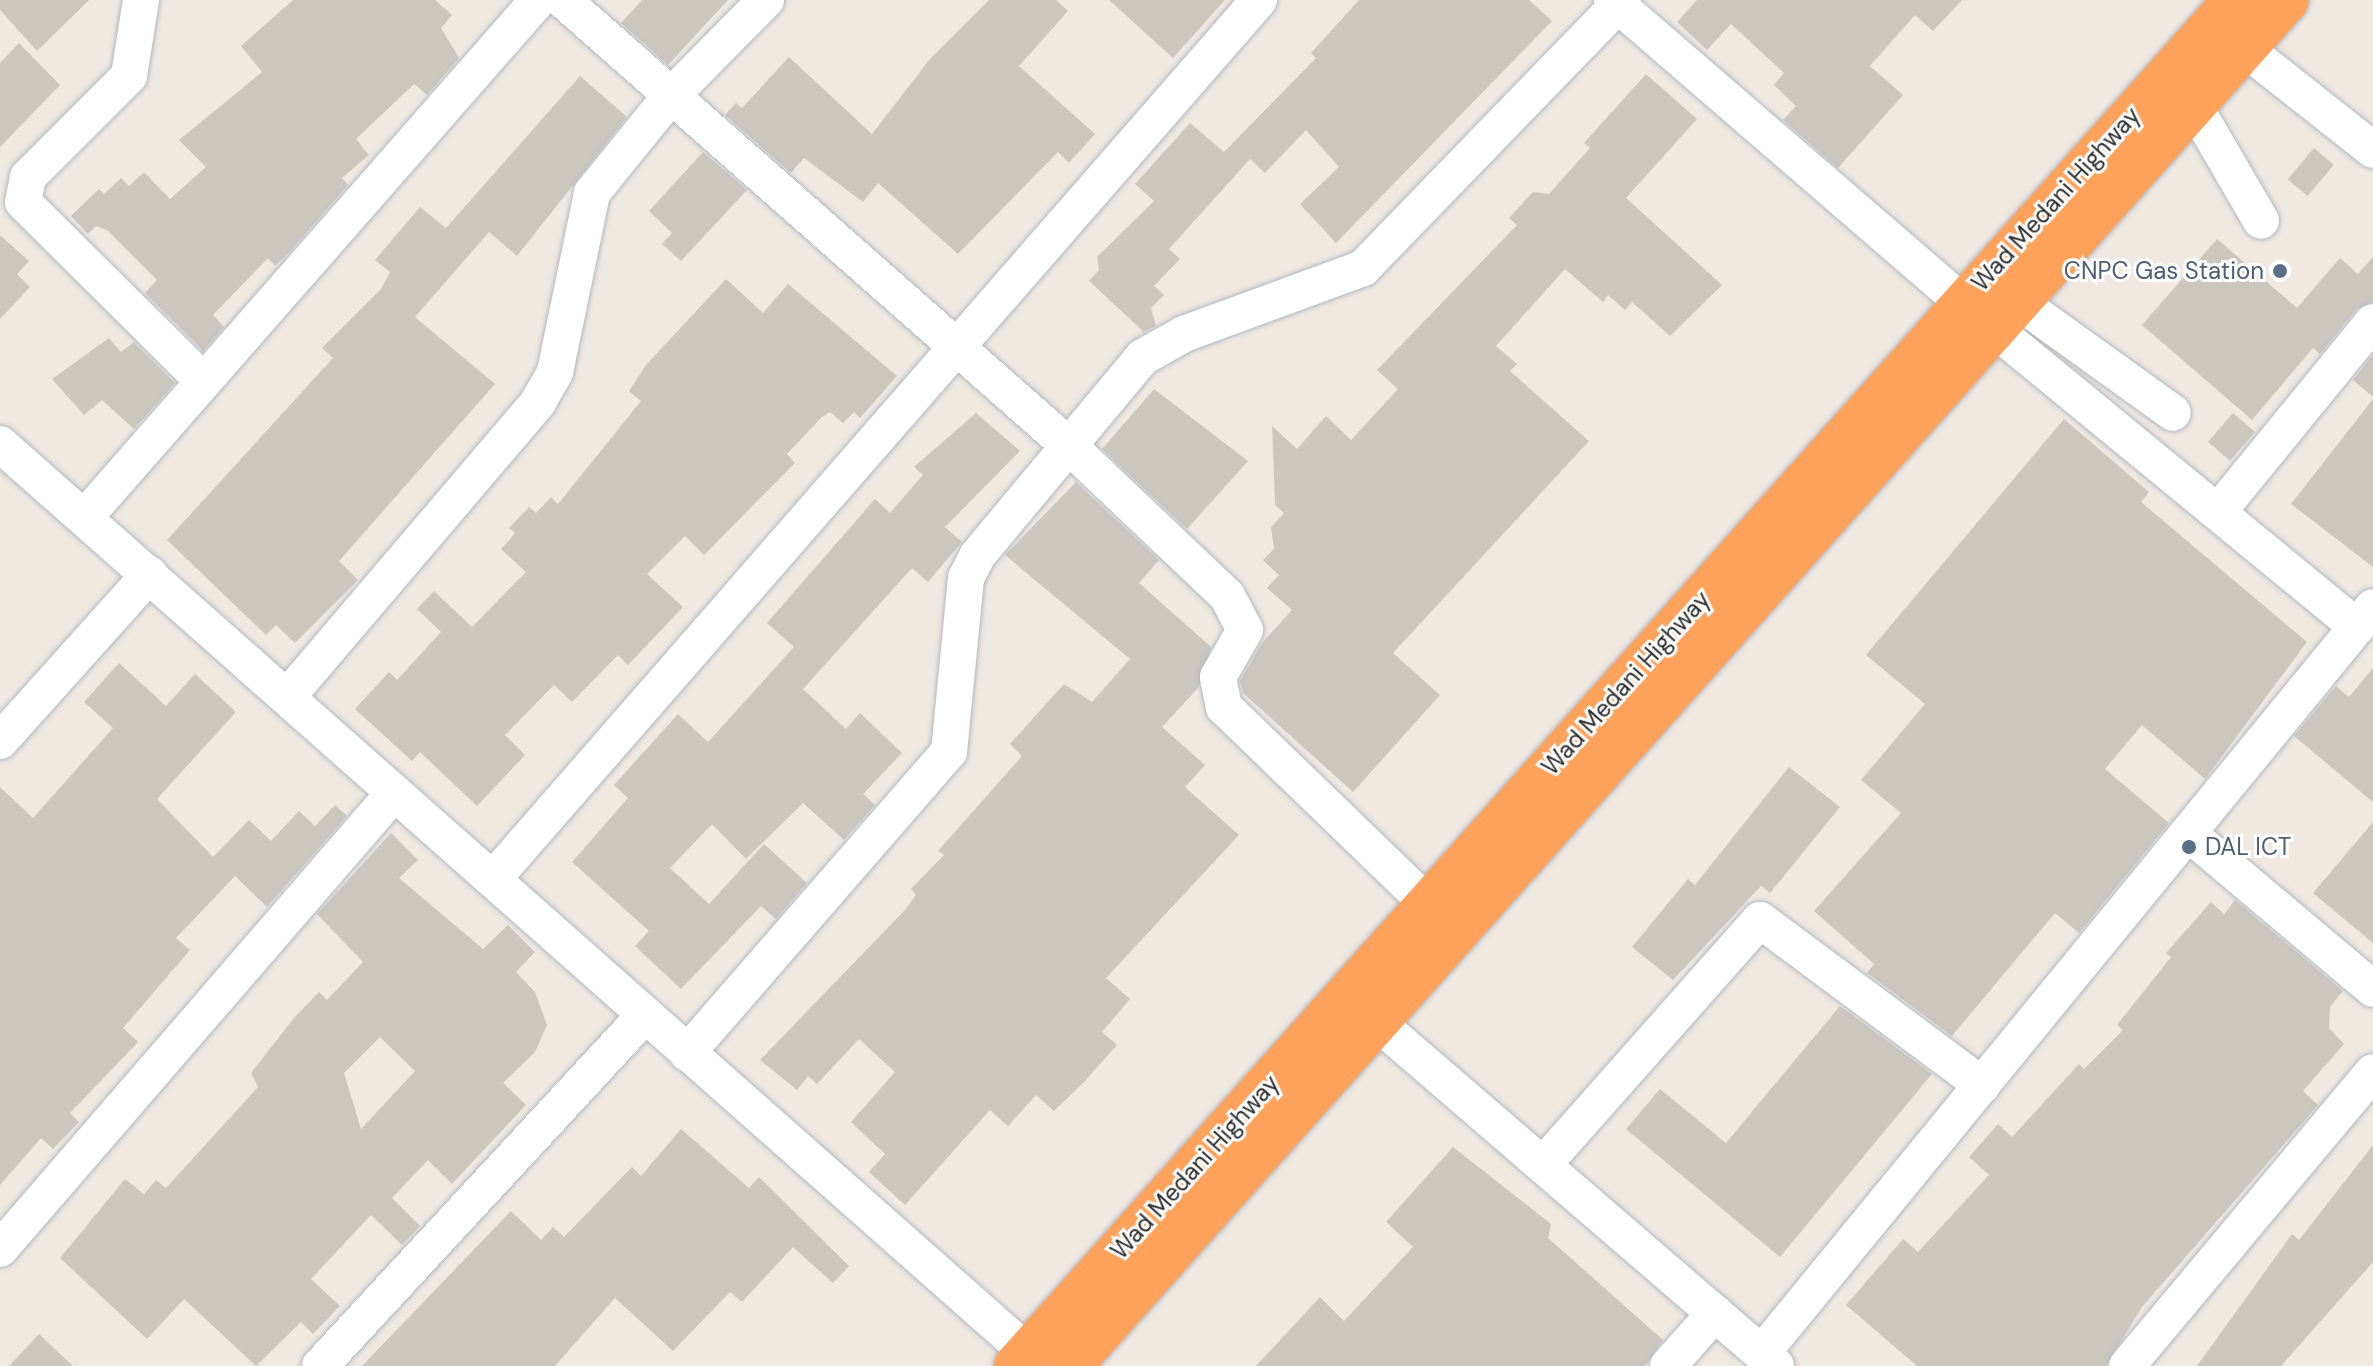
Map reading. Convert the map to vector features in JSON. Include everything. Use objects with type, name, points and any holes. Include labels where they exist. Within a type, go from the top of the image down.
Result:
[{"type":"highway","name":"Wad Medani Highway","points":[[1022,1360],[1363,1010],[1991,310],[2235,0]]},
{"type":"highway","name":"Wad Medani Highway","points":[[1070,1366],[1363,1010],[1429,905],[1991,310],[2193,104],[2287,0]]},
{"type":"street","points":[[141,0],[129,76],[28,177],[23,202],[203,381]]},
{"type":"street","points":[[85,517],[538,0]]},
{"type":"street","points":[[563,0],[669,98],[1068,445],[1227,596],[1245,630],[1218,677],[1224,707],[1429,905]]},
{"type":"street","points":[[289,695],[538,402],[555,372],[592,193],[669,98],[766,0]]},
{"type":"street","points":[[493,879],[1259,0]]},
{"type":"street","points":[[687,1053],[949,752],[966,578],[1068,445],[1162,343],[1363,268],[1617,2],[1991,310],[2218,512],[2365,617],[1982,1085],[1769,1360],[1363,1010]]},
{"type":"street","points":[[2244,48],[2373,150]]},
{"type":"street","points":[[2193,104],[2261,221]]},
{"type":"street","points":[[1991,310],[2173,413]]},
{"type":"street","points":[[2218,512],[2373,322]]},
{"type":"street","points":[[0,444],[289,695],[1022,1360]]},
{"type":"street","points":[[0,741],[150,574]]},
{"type":"street","points":[[0,1249],[394,793]]},
{"type":"street","points":[[2188,833],[2373,989]]},
{"type":"street","points":[[1543,1165],[1760,920],[1982,1085]]},
{"type":"street","points":[[320,1366],[644,1016]]},
{"type":"street","points":[[2127,1366],[2373,1072]]},
{"type":"street","points":[[1668,1366],[1715,1313]]},
{"type":"building","points":[[0,0],[89,0],[37,51],[0,10]]},
{"type":"building","points":[[293,0],[435,0],[452,15],[441,28],[459,58],[427,95],[414,84],[356,139],[369,155],[342,178],[348,185],[286,256],[275,266],[268,258],[213,315],[224,327],[203,351],[145,293],[157,280],[107,230],[96,226],[88,234],[71,216],[99,189],[104,194],[121,178],[129,186],[144,172],[170,199],[206,167],[179,140],[262,72],[241,46]]},
{"type":"building","points":[[642,0],[728,0],[668,65],[621,23]]},
{"type":"building","points":[[989,0],[1056,0],[1068,11],[1019,66],[1095,134],[1069,163],[1058,152],[958,254],[878,183],[863,202],[804,158],[791,173],[725,115],[736,103],[742,108],[789,57],[872,134],[930,59]]},
{"type":"building","points":[[1109,0],[1225,0],[1173,58]]},
{"type":"building","points":[[1359,0],[1529,0],[1552,21],[1336,243],[1300,204],[1339,167],[1306,130],[1265,173],[1250,159],[1169,249],[1180,259],[1154,286],[1164,295],[1151,308],[1156,326],[1144,332],[1089,281],[1099,270],[1097,257],[1154,201],[1135,184],[1190,123],[1224,152],[1316,58],[1311,53]]},
{"type":"building","points":[[1697,0],[1962,0],[1933,31],[1915,15],[1870,66],[1903,95],[1838,168],[1783,120],[1796,106],[1774,85],[1784,73],[1731,24],[1707,50],[1677,22]]},
{"type":"building","points":[[19,43],[60,85],[0,147],[0,63]]},
{"type":"building","points":[[1646,74],[1697,119],[1626,198],[1722,285],[1670,336],[1632,302],[1625,310],[1608,295],[1603,302],[1565,269],[1496,346],[1517,364],[1510,371],[1589,441],[1393,653],[1440,695],[1353,792],[1243,693],[1240,681],[1262,643],[1292,610],[1267,588],[1279,575],[1263,560],[1274,549],[1271,527],[1284,513],[1275,505],[1272,426],[1297,449],[1326,416],[1351,440],[1398,389],[1377,370],[1517,225],[1509,218],[1533,192],[1549,194],[1590,148],[1584,143]]},
{"type":"building","points":[[580,76],[627,117],[517,256],[489,232],[415,317],[495,384],[339,561],[358,580],[295,643],[276,625],[266,635],[167,540],[333,358],[322,348],[381,289],[390,272],[375,260],[420,207],[446,228]]},
{"type":"building","points":[[2314,148],[2334,165],[2308,196],[2288,179]]},
{"type":"building","points":[[703,152],[747,190],[681,261],[662,244],[672,233],[649,211]]},
{"type":"building","points":[[0,235],[29,261],[17,274],[30,287],[0,319]]},
{"type":"building","points":[[2217,239],[2297,308],[2340,258],[2358,274],[2373,257],[2373,302],[2357,309],[2320,354],[2313,348],[2252,420],[2142,325]]},
{"type":"building","points":[[726,279],[763,313],[788,284],[897,376],[860,418],[854,412],[843,423],[830,412],[822,417],[787,454],[795,463],[704,555],[685,536],[647,574],[683,607],[628,665],[618,655],[572,702],[554,685],[505,735],[525,755],[477,806],[420,752],[412,761],[355,709],[389,672],[397,680],[441,632],[417,609],[434,591],[472,627],[526,572],[501,549],[515,533],[509,528],[529,507],[536,513],[551,497],[558,504],[641,401],[629,391],[646,365]]},
{"type":"building","points":[[109,338],[121,352],[134,342],[175,383],[134,429],[102,400],[84,415],[52,379]]},
{"type":"building","points":[[2373,355],[2373,397],[2353,380]]},
{"type":"building","points":[[1154,389],[1248,461],[1187,529],[1102,449]]},
{"type":"building","points":[[2373,399],[2373,567],[2291,504]]},
{"type":"building","points":[[976,413],[1020,451],[945,527],[962,542],[928,582],[912,568],[803,689],[846,729],[860,713],[902,753],[863,794],[875,805],[844,840],[803,803],[746,859],[712,824],[670,868],[709,904],[764,844],[807,883],[776,919],[761,906],[681,989],[635,946],[649,931],[572,862],[628,798],[614,785],[678,714],[708,742],[794,647],[767,623],[875,499],[890,513],[923,475],[914,467]]},
{"type":"building","points":[[2233,413],[2255,432],[2230,461],[2208,442]]},
{"type":"building","points":[[2064,419],[2149,492],[2141,502],[2307,642],[2205,779],[2142,725],[2105,769],[2169,823],[2079,933],[2055,913],[1952,1036],[1867,973],[1874,964],[1814,911],[1901,813],[1861,780],[1925,704],[1866,655]]},
{"type":"building","points":[[1076,482],[1159,560],[1139,583],[1211,647],[1199,687],[1162,727],[1205,765],[1185,787],[1239,835],[1106,978],[1130,999],[1102,1032],[1117,1045],[1084,1082],[1054,1111],[1036,1095],[1008,1126],[990,1110],[905,1205],[869,1172],[885,1154],[851,1122],[895,1072],[859,1039],[817,1084],[808,1076],[797,1090],[760,1060],[904,911],[916,895],[911,889],[944,855],[938,851],[1022,756],[1010,744],[1064,684],[1092,702],[1130,659],[1005,555]]},
{"type":"building","points":[[119,663],[166,706],[195,674],[236,712],[157,799],[213,857],[249,820],[271,841],[299,811],[315,826],[335,805],[347,816],[267,907],[235,876],[176,938],[190,950],[123,1028],[138,1042],[70,1113],[79,1122],[53,1149],[41,1138],[0,1185],[0,787],[33,818],[113,728],[84,702]]},
{"type":"building","points":[[2373,668],[2373,802],[2294,736],[2336,686],[2349,697]]},
{"type":"building","points":[[1789,767],[1840,807],[1770,893],[1761,886],[1673,980],[1632,947],[1688,879],[1695,885]]},
{"type":"building","points":[[2373,822],[2373,943],[2313,893]]},
{"type":"building","points":[[391,833],[418,860],[399,878],[483,949],[508,925],[535,952],[516,972],[535,992],[547,1025],[535,1052],[503,1083],[526,1105],[452,1184],[428,1160],[392,1198],[420,1226],[402,1245],[371,1215],[311,1279],[340,1306],[313,1334],[301,1322],[256,1366],[184,1299],[147,1339],[60,1258],[125,1179],[144,1194],[156,1180],[166,1188],[258,1087],[251,1073],[294,1018],[319,992],[327,1000],[363,962],[317,914]],"holes":[[[380,1037],[415,1071],[361,1129],[344,1073]]]},
{"type":"building","points":[[2235,900],[2343,991],[2330,1007],[2329,1028],[2344,1044],[2303,1091],[2318,1105],[2142,1307],[2106,1366],[1917,1366],[1846,1305],[1903,1239],[1918,1252],[1989,1175],[1969,1157],[1998,1124],[2012,1137],[2079,1064],[2084,1069],[2123,1030],[2117,1025],[2171,957],[2166,953],[2211,902],[2224,914]]},
{"type":"building","points":[[1840,1006],[1932,1074],[1780,1257],[1626,1129],[1660,1089],[1726,1143]]},
{"type":"building","points":[[681,1129],[749,1188],[759,1177],[849,1266],[833,1283],[793,1247],[742,1302],[730,1292],[673,1351],[615,1298],[555,1366],[362,1366],[511,1211],[541,1240],[553,1227],[564,1237],[632,1167],[641,1176]]},
{"type":"building","points":[[2373,1145],[2373,1262],[2281,1366],[2197,1366],[2292,1234],[2299,1240]]},
{"type":"building","points":[[1453,1147],[1551,1224],[1548,1238],[1663,1340],[1645,1366],[1256,1366],[1320,1297],[1344,1321],[1413,1247],[1386,1222]]},
{"type":"building","points":[[39,1334],[73,1366],[9,1366]]},
{"type":"place","name":"CNPC Gas Station","points":[[2280,271]]},
{"type":"place","name":"DAL ICT","points":[[2189,847]]}]
